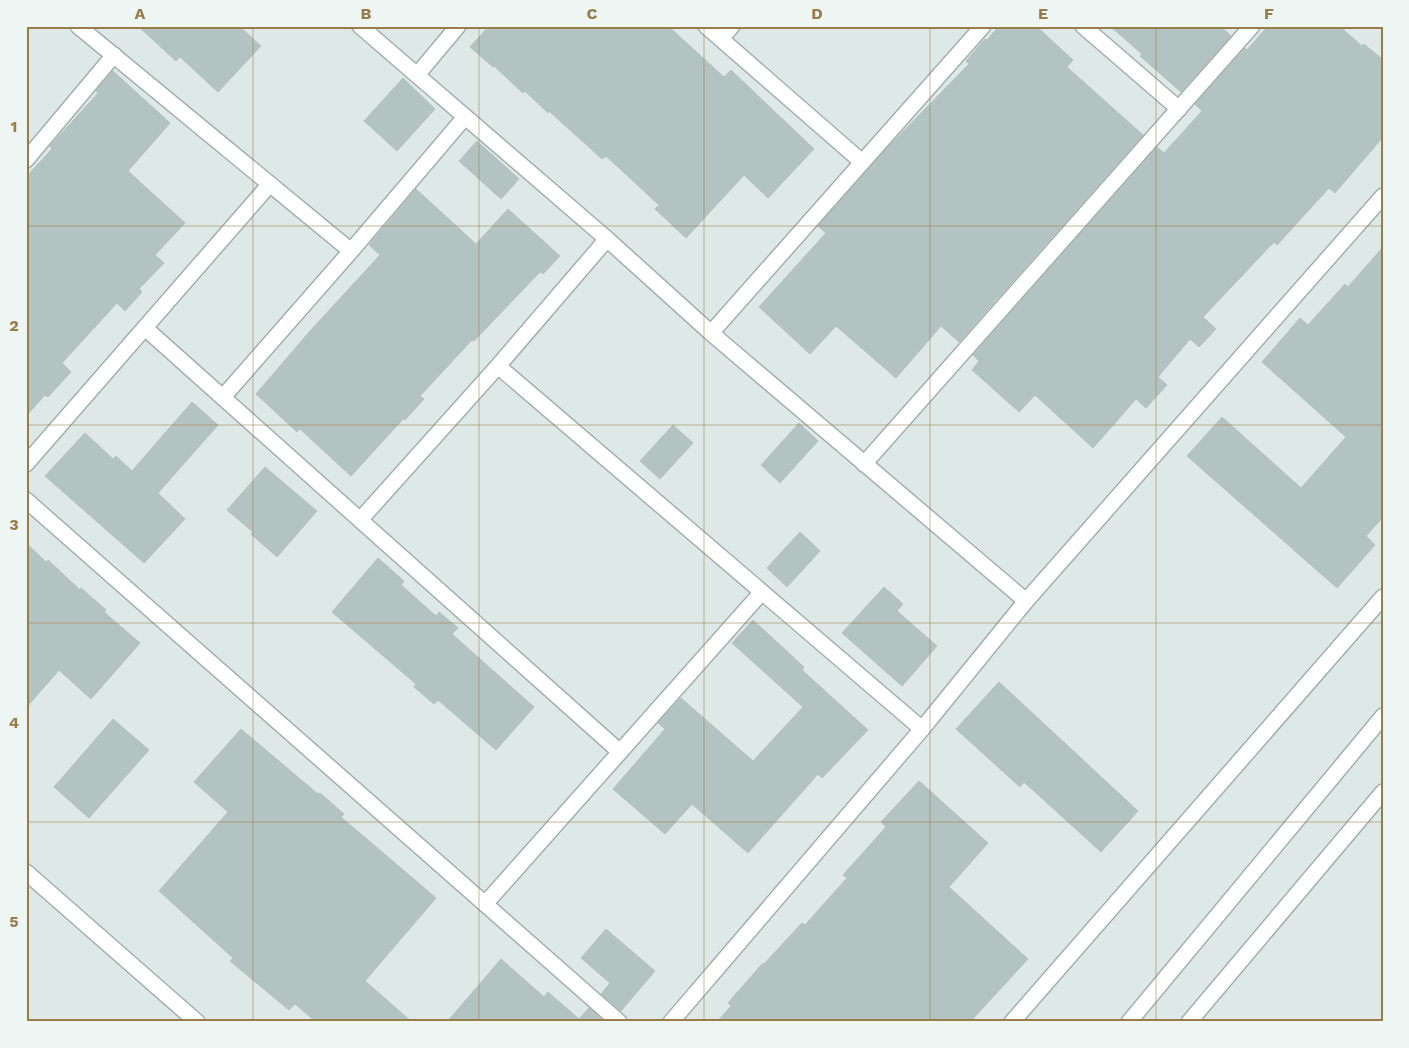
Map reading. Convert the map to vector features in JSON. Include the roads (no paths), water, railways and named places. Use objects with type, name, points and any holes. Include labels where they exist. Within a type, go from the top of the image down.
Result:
[{"type":"street","points":[[78,26],[351,251]]},
{"type":"street","points":[[360,26],[711,332],[1026,601]]},
{"type":"street","points":[[417,75],[458,26]]},
{"type":"street","points":[[706,26],[862,162]]},
{"type":"street","points":[[721,39],[732,26]]},
{"type":"street","points":[[711,332],[983,26]]},
{"type":"street","points":[[1083,26],[1179,109]]},
{"type":"street","points":[[864,464],[1252,26]]},
{"type":"street","points":[[26,160],[114,55]]},
{"type":"street","points":[[223,397],[465,117]]},
{"type":"street","points":[[26,464],[270,184]]},
{"type":"street","points":[[670,1022],[922,729],[1026,601],[1383,196]]},
{"type":"street","points":[[360,520],[498,366],[606,239]]},
{"type":"street","points":[[146,328],[620,752]]},
{"type":"street","points":[[498,366],[922,729]]},
{"type":"street","points":[[26,500],[619,1022]]},
{"type":"street","points":[[485,904],[762,592]]},
{"type":"street","points":[[1012,1022],[1383,597]]},
{"type":"street","points":[[1129,1022],[1383,716]]},
{"type":"street","points":[[1189,1022],[1383,792]]},
{"type":"street","points":[[26,872],[197,1022]]}]
